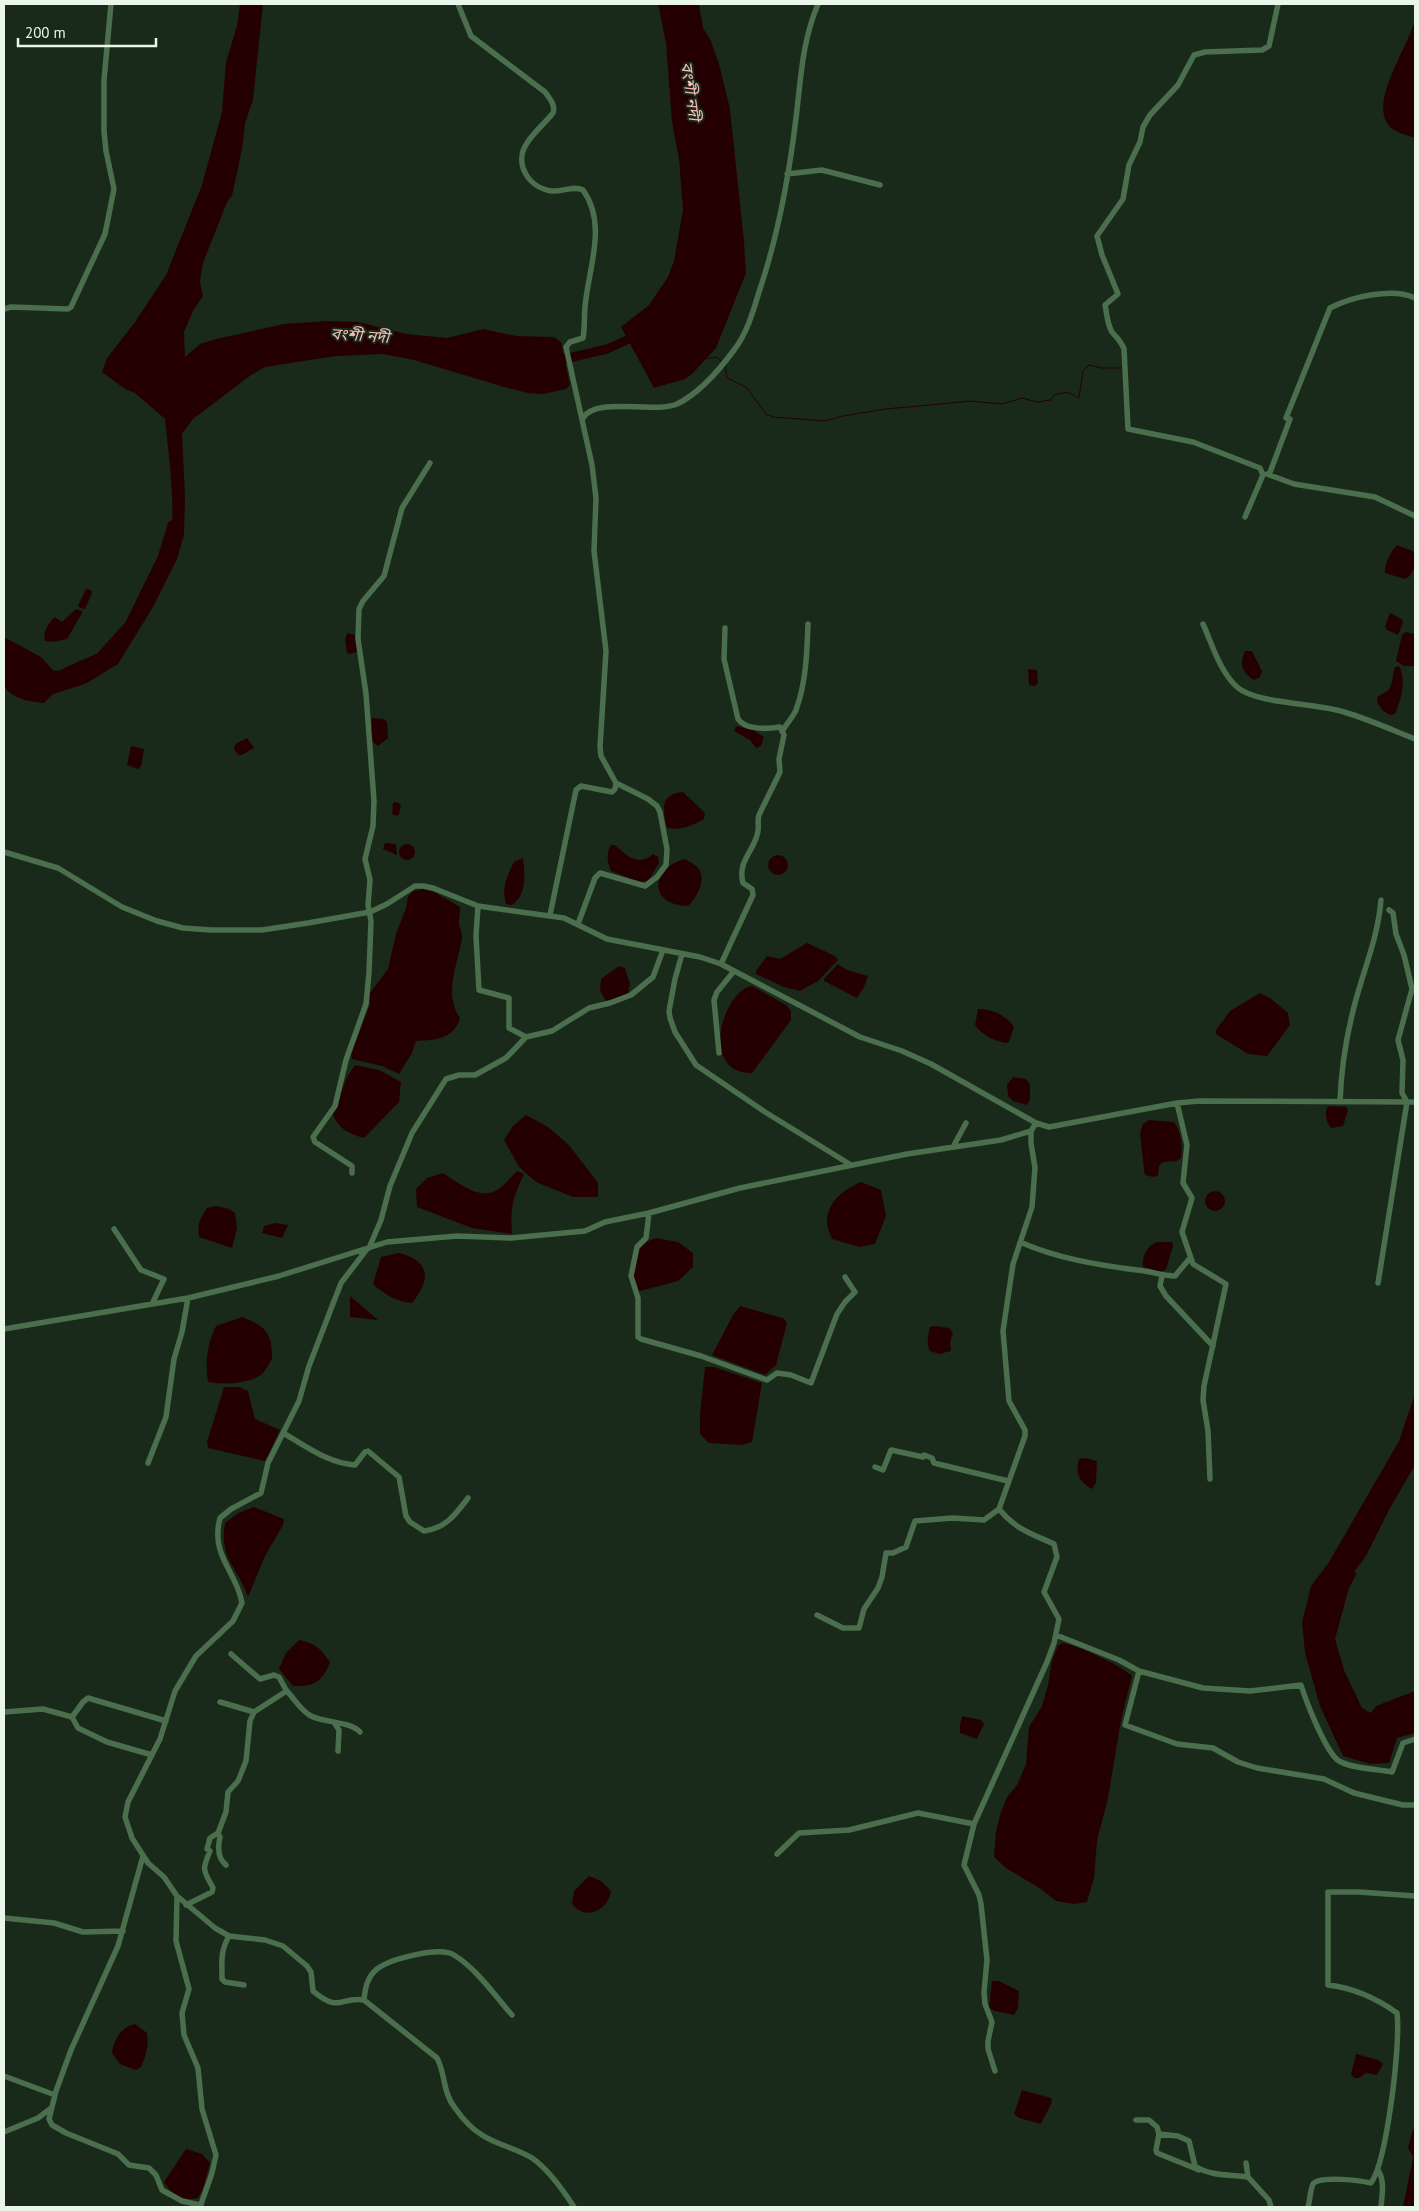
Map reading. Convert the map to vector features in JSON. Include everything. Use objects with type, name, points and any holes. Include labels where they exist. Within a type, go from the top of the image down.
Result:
[{"type":"street","points":[[4,308],[68,309],[71,307],[105,234],[114,189],[106,151],[104,110],[111,4]]},
{"type":"street","points":[[458,4],[471,36],[544,92],[552,102],[553,114],[527,143],[524,151],[523,168],[526,176],[545,190],[555,191],[580,188],[587,196],[596,228],[585,307],[584,333],[580,340],[567,344],[568,359],[583,418],[594,476],[596,498],[594,551],[606,651],[600,747],[601,756],[616,783],[648,799],[657,806],[664,830],[666,865],[657,877],[645,886],[600,873],[595,878],[578,924]]},
{"type":"street","points":[[583,418],[587,412],[597,409],[627,406],[665,408],[676,404],[696,392],[734,350],[751,318],[774,239],[787,174],[808,28],[818,4]]},
{"type":"street","points":[[1278,4],[1269,46],[1262,50],[1205,52],[1194,55],[1178,85],[1150,115],[1143,126],[1140,142],[1129,165],[1123,199],[1097,236],[1102,255],[1118,294],[1105,305],[1108,324],[1113,333],[1121,340],[1124,349],[1128,429],[1193,442],[1252,464],[1266,474],[1294,484],[1375,497],[1415,516]]},
{"type":"street","points":[[787,174],[822,170],[880,185]]},
{"type":"street","points":[[1245,517],[1290,419],[1286,418],[1330,308],[1340,303],[1378,294],[1408,294],[1415,298]]},
{"type":"street","points":[[352,1173],[352,1166],[315,1142],[313,1136],[335,1106],[346,1060],[366,1004],[369,973],[370,880],[364,859],[373,826],[374,801],[366,694],[358,639],[359,609],[384,576],[402,508],[430,463]]},
{"type":"street","points":[[721,964],[753,895],[752,889],[743,883],[742,867],[758,830],[757,822],[759,815],[780,772],[779,760],[783,749],[783,730],[795,712],[807,660],[808,624]]},
{"type":"street","points":[[1203,624],[1224,668],[1237,687],[1243,691],[1264,698],[1303,703],[1345,712],[1415,739]]},
{"type":"street","points":[[725,628],[724,659],[738,719],[741,723],[757,728],[780,727],[783,730]]},
{"type":"street","points":[[550,915],[576,790],[581,786],[612,792],[615,789],[616,783]]},
{"type":"street","points":[[4,852],[58,868],[122,907],[157,921],[183,928],[262,930],[370,912],[387,904],[415,886],[432,888],[478,906],[564,918],[607,939],[721,964],[860,1037],[902,1051],[931,1064],[1036,1123],[1049,1127],[1177,1103],[1199,1101],[1415,1102]]},
{"type":"street","points":[[1340,1102],[1346,1046],[1354,1007],[1374,942],[1381,900]]},
{"type":"street","points":[[478,906],[476,945],[480,990],[509,998],[509,1028],[526,1037]]},
{"type":"street","points":[[1378,1283],[1407,1102],[1402,1093],[1403,1060],[1398,1040],[1412,989],[1404,955],[1396,934],[1393,913],[1390,910]]},
{"type":"street","points":[[574,2207],[552,2178],[533,2158],[483,2136],[467,2122],[446,2094],[442,2068],[437,2058],[364,2000],[339,2004],[328,2002],[314,1991],[311,1972],[307,1966],[283,1946],[265,1940],[229,1936],[215,1928],[186,1905],[177,1896],[164,1877],[143,1856],[126,1824],[125,1811],[152,1755],[176,1691],[196,1656],[233,1621],[242,1605],[238,1588],[222,1560],[219,1521],[226,1512],[261,1493],[268,1464],[299,1401],[309,1366],[341,1283],[368,1248],[382,1220],[390,1186],[412,1133],[437,1091],[450,1076],[475,1075],[499,1063],[526,1037],[552,1031],[590,1008],[610,1003],[631,994],[654,977],[663,950]]},
{"type":"street","points":[[682,954],[675,979],[670,1018],[675,1032],[696,1065],[765,1112],[851,1165]]},
{"type":"street","points":[[719,1053],[714,1000],[717,992],[734,971]]},
{"type":"street","points":[[1177,1103],[1187,1145],[1183,1183],[1192,1198],[1182,1232],[1189,1247],[1190,1258],[1193,1264],[1200,1270],[1226,1284],[1218,1312],[1203,1400],[1208,1431],[1210,1479]]},
{"type":"street","points":[[953,1147],[966,1123]]},
{"type":"street","points":[[817,1615],[843,1628],[858,1628],[864,1610],[878,1588],[886,1553],[893,1553],[906,1548],[915,1520],[953,1518],[984,1520],[999,1509],[1025,1436],[1025,1430],[1009,1401],[1003,1331],[1013,1264],[1032,1207],[1035,1168],[1030,1143],[1031,1131],[1036,1123]]},
{"type":"street","points":[[4,1329],[188,1298],[279,1276],[387,1242],[457,1236],[511,1238],[585,1231],[605,1222],[648,1213],[740,1188],[851,1165],[1001,1140],[1031,1131]]},
{"type":"street","points":[[648,1213],[646,1238],[638,1248],[633,1260],[631,1276],[638,1298],[638,1337],[640,1339],[701,1356],[767,1380],[777,1373],[811,1383],[836,1314],[855,1292],[845,1277]]},
{"type":"street","points":[[114,1229],[141,1270],[164,1279],[152,1304]]},
{"type":"street","points":[[1020,1242],[1038,1250],[1062,1256],[1120,1269],[1154,1272],[1162,1276],[1175,1276],[1190,1258]]},
{"type":"street","points":[[1162,1276],[1160,1286],[1166,1296],[1213,1346]]},
{"type":"street","points":[[148,1462],[166,1417],[174,1360],[182,1332],[188,1298]]},
{"type":"street","points":[[283,1433],[317,1454],[341,1463],[355,1464],[368,1451],[400,1477],[406,1516],[410,1522],[424,1531],[438,1530],[454,1516],[468,1498]]},
{"type":"street","points":[[874,1467],[883,1470],[891,1450],[923,1457],[924,1455],[932,1458],[934,1463],[1008,1481]]},
{"type":"street","points":[[995,2071],[988,2049],[992,2022],[985,2004],[984,1992],[987,1960],[981,1904],[979,1895],[964,1866],[974,1824],[1037,1686],[1056,1636],[1059,1619],[1044,1592],[1056,1557],[1054,1544],[1009,1522],[999,1509]]},
{"type":"street","points":[[1056,1636],[1119,1660],[1139,1671],[1203,1688],[1250,1691],[1301,1685],[1308,1705],[1338,1761],[1392,1772],[1403,1743],[1415,1739]]},
{"type":"street","points":[[232,1654],[260,1679],[274,1676],[279,1677],[286,1690],[305,1712],[312,1717],[349,1726],[360,1732]]},
{"type":"street","points":[[1139,1671],[1125,1725],[1177,1744],[1213,1748],[1238,1762],[1257,1768],[1324,1779],[1354,1793],[1403,1805],[1415,1805]]},
{"type":"street","points":[[226,1864],[220,1857],[218,1845],[220,1837],[218,1834],[226,1812],[228,1792],[238,1781],[246,1761],[250,1721],[254,1712],[286,1690]]},
{"type":"street","points":[[72,1717],[88,1698],[166,1721]]},
{"type":"street","points":[[220,1702],[254,1712]]},
{"type":"street","points":[[4,1712],[44,1709],[72,1717],[78,1728],[86,1730],[104,1741],[152,1755]]},
{"type":"street","points":[[335,1724],[339,1730],[338,1751]]},
{"type":"street","points":[[777,1854],[799,1833],[849,1830],[918,1813],[974,1824]]},
{"type":"street","points":[[186,1905],[212,1892],[213,1888],[204,1876],[204,1869],[210,1851],[207,1849],[207,1845],[210,1838],[218,1834]]},
{"type":"street","points":[[143,1856],[123,1931],[98,1994],[71,2050],[49,2115],[52,2125],[66,2133],[118,2154],[129,2165],[149,2168],[156,2175],[162,2190],[182,2201],[200,2206],[212,2173],[216,2155],[215,2146],[202,2109],[198,2068],[184,2035],[182,2013],[189,1989],[176,1941],[177,1896]]},
{"type":"street","points":[[1308,2207],[1313,2184],[1318,2180],[1371,2183],[1378,2170],[1388,2124],[1400,2030],[1397,2013],[1363,1993],[1347,1988],[1328,1986],[1328,1892],[1415,1896]]},
{"type":"street","points":[[4,1918],[39,1921],[86,1932],[123,1931]]},
{"type":"street","points":[[229,1936],[224,1943],[222,1952],[222,1979],[225,1982],[244,1985]]},
{"type":"street","points":[[364,2000],[368,1980],[377,1970],[396,1960],[424,1953],[444,1952],[452,1954],[466,1964],[512,2015]]},
{"type":"street","points":[[4,2076],[55,2095]]},
{"type":"street","points":[[4,2132],[38,2118],[52,2107]]},
{"type":"street","points":[[1136,2120],[1150,2120],[1157,2128],[1159,2134],[1156,2150],[1158,2153],[1203,2171],[1218,2175],[1248,2177]]},
{"type":"street","points":[[1159,2134],[1178,2136],[1189,2141],[1195,2166],[1203,2171]]},
{"type":"street","points":[[1246,2163],[1248,2177],[1269,2200],[1271,2207]]},
{"type":"street","points":[[1378,2170],[1382,2176],[1383,2185],[1381,2207]]},
{"type":"water","points":[[240,4],[263,4],[253,100],[245,123],[242,149],[232,196],[227,202],[203,263],[200,281],[203,296],[193,311],[184,332],[185,357],[200,344],[284,324],[328,321],[358,322],[406,334],[447,338],[483,329],[516,336],[554,337],[561,342],[570,385],[566,389],[543,394],[528,393],[414,360],[383,354],[336,356],[265,367],[251,375],[193,419],[182,434],[185,496],[184,535],[177,559],[153,607],[118,664],[85,684],[53,694],[44,703],[22,699],[12,694],[4,686],[4,637],[41,657],[54,671],[80,667],[105,657],[124,634],[135,615],[164,552],[172,522],[172,498],[165,419],[135,393],[125,389],[102,372],[107,358],[135,322],[166,275],[202,185],[222,112],[226,62],[237,26]]},
{"type":"water","points":[[658,4],[699,4],[703,28],[711,41],[719,64],[730,109],[746,273],[716,348],[685,379],[654,388],[621,327],[649,305],[668,277],[674,261],[683,210],[679,159],[672,122],[666,43]]},
{"type":"water","points":[[1415,24],[1415,138],[1390,127],[1384,117],[1383,105],[1391,77]]},
{"type":"water","points":[[1397,545],[1415,552],[1413,571],[1405,579],[1385,573],[1388,558]]},
{"type":"water","points":[[86,589],[91,590],[92,593],[85,609],[78,606]]},
{"type":"water","points":[[76,609],[82,611],[82,613],[67,639],[54,642],[45,641],[45,631],[53,619],[55,617],[62,622]]},
{"type":"water","points":[[1390,613],[1402,619],[1403,623],[1398,635],[1387,630],[1385,626]]},
{"type":"water","points":[[1406,632],[1415,634],[1415,666],[1404,666],[1396,661],[1402,635]]},
{"type":"water","points":[[347,633],[355,635],[357,652],[349,654],[347,652],[345,640]]},
{"type":"water","points":[[1245,651],[1252,651],[1262,671],[1260,677],[1254,680],[1243,668],[1242,660]]},
{"type":"water","points":[[1399,666],[1403,677],[1402,690],[1395,714],[1390,715],[1382,710],[1377,702],[1378,696],[1388,691],[1395,667]]},
{"type":"water","points":[[1028,669],[1037,670],[1038,683],[1035,686],[1029,685]]},
{"type":"water","points":[[372,718],[384,719],[387,722],[388,738],[378,746],[373,742],[371,734]]},
{"type":"water","points":[[736,726],[753,730],[764,737],[761,746],[756,748],[750,740],[734,731]]},
{"type":"water","points":[[247,738],[254,748],[242,755],[238,755],[234,749],[235,744]]},
{"type":"water","points":[[131,746],[144,749],[141,766],[138,769],[127,765]]},
{"type":"water","points":[[683,792],[705,813],[704,819],[687,827],[667,828],[664,804],[670,796]]},
{"type":"water","points":[[393,803],[401,804],[397,816],[392,814]]},
{"type":"water","points":[[385,843],[396,844],[397,855],[383,849]]},
{"type":"water","points":[[404,844],[410,844],[415,849],[413,858],[404,860],[399,855],[399,849]]},
{"type":"water","points":[[611,845],[615,845],[628,856],[638,860],[648,858],[653,854],[658,857],[659,863],[648,881],[639,882],[611,871],[608,851]]},
{"type":"water","points":[[778,855],[785,858],[788,865],[785,872],[778,875],[771,872],[768,865],[771,858]]},
{"type":"water","points":[[523,858],[523,890],[517,901],[512,905],[506,904],[504,887],[507,877],[514,862]]},
{"type":"water","points":[[684,859],[697,867],[702,877],[700,888],[688,906],[666,900],[660,893],[658,886],[665,870]]},
{"type":"water","points":[[423,889],[436,893],[460,907],[459,923],[462,938],[452,989],[455,1008],[460,1018],[449,1034],[437,1039],[416,1041],[412,1053],[399,1074],[382,1066],[352,1059],[351,1054],[370,1004],[370,993],[388,969],[396,934],[408,897],[413,891]]},
{"type":"water","points":[[807,943],[835,956],[838,960],[818,981],[800,991],[784,987],[756,974],[756,971],[767,956],[780,959]]},
{"type":"water","points":[[838,964],[847,970],[868,976],[857,998],[824,981]]},
{"type":"water","points":[[619,966],[625,968],[630,984],[628,994],[606,1001],[600,991],[601,979]]},
{"type":"water","points":[[752,986],[786,1005],[791,1011],[791,1020],[752,1073],[736,1070],[725,1061],[721,1047],[721,1032],[725,1016],[732,1002],[741,991]]},
{"type":"water","points":[[1260,993],[1270,998],[1288,1013],[1290,1025],[1267,1056],[1248,1054],[1216,1034],[1216,1030],[1230,1011]]},
{"type":"water","points":[[978,1009],[998,1014],[1011,1023],[1014,1027],[1009,1042],[997,1041],[978,1029],[975,1025]]},
{"type":"water","points":[[355,1065],[379,1070],[401,1082],[399,1102],[364,1138],[354,1135],[341,1127],[333,1114],[347,1077]]},
{"type":"water","points":[[1013,1077],[1026,1079],[1030,1084],[1030,1099],[1027,1105],[1013,1101],[1008,1096],[1007,1085]]},
{"type":"water","points":[[1328,1106],[1346,1107],[1348,1110],[1343,1126],[1331,1128],[1326,1117]]},
{"type":"water","points":[[526,1115],[548,1127],[569,1145],[598,1183],[598,1197],[573,1197],[536,1182],[519,1167],[504,1140],[513,1126]]},
{"type":"water","points":[[1149,1120],[1174,1122],[1180,1134],[1182,1144],[1181,1158],[1177,1161],[1163,1162],[1159,1166],[1158,1176],[1153,1177],[1145,1175],[1140,1133],[1143,1124]]},
{"type":"water","points":[[517,1171],[524,1174],[513,1202],[511,1216],[512,1234],[472,1228],[417,1207],[416,1189],[427,1178],[443,1173],[476,1192],[490,1193],[503,1186]]},
{"type":"water","points":[[861,1182],[881,1190],[886,1216],[875,1244],[859,1247],[832,1239],[827,1221],[828,1212],[834,1201],[849,1188]]},
{"type":"water","points":[[1215,1191],[1222,1194],[1225,1201],[1222,1208],[1215,1211],[1208,1208],[1205,1201],[1208,1194]]},
{"type":"water","points":[[216,1206],[229,1209],[235,1213],[237,1228],[232,1248],[199,1237],[199,1225],[203,1215],[207,1208]]},
{"type":"water","points":[[275,1223],[288,1225],[282,1238],[262,1233],[264,1226]]},
{"type":"water","points":[[656,1238],[678,1242],[693,1253],[693,1267],[678,1281],[636,1292],[635,1259],[642,1246]]},
{"type":"water","points":[[1158,1242],[1172,1242],[1173,1246],[1166,1269],[1161,1272],[1143,1267],[1143,1259],[1146,1252],[1151,1245]]},
{"type":"water","points":[[399,1253],[417,1261],[425,1272],[422,1287],[412,1303],[391,1297],[373,1284],[381,1257]]},
{"type":"water","points":[[350,1296],[378,1320],[350,1317]]},
{"type":"water","points":[[740,1306],[783,1318],[787,1323],[776,1365],[765,1375],[712,1355],[733,1315]]},
{"type":"water","points":[[242,1317],[257,1323],[266,1332],[271,1343],[272,1359],[258,1377],[229,1383],[208,1382],[207,1353],[216,1326]]},
{"type":"water","points":[[930,1327],[949,1328],[953,1333],[950,1342],[951,1351],[939,1354],[930,1351],[928,1342]]},
{"type":"water","points":[[705,1367],[714,1367],[762,1383],[752,1442],[742,1445],[709,1443],[700,1434]]},
{"type":"water","points":[[224,1387],[239,1387],[248,1391],[255,1419],[280,1430],[265,1461],[208,1448],[207,1442]]},
{"type":"water","points":[[1415,1394],[1415,1465],[1389,1510],[1366,1556],[1354,1572],[1357,1573],[1349,1588],[1335,1639],[1344,1670],[1362,1708],[1371,1713],[1376,1706],[1415,1691],[1415,1733],[1397,1738],[1389,1763],[1370,1764],[1343,1756],[1320,1706],[1305,1653],[1302,1622],[1311,1586],[1329,1562],[1399,1441]]},
{"type":"water","points":[[1086,1458],[1097,1461],[1096,1483],[1092,1489],[1081,1480],[1078,1473],[1079,1459]]},
{"type":"water","points":[[254,1507],[284,1519],[283,1525],[265,1556],[248,1597],[244,1586],[230,1563],[224,1536],[225,1523],[238,1513]]},
{"type":"water","points":[[299,1640],[317,1647],[330,1662],[324,1674],[316,1682],[293,1686],[279,1669],[286,1653]]},
{"type":"water","points":[[1062,1643],[1078,1647],[1098,1656],[1118,1666],[1132,1676],[1121,1720],[1108,1798],[1097,1841],[1094,1878],[1087,1902],[1074,1904],[1056,1901],[1041,1889],[1006,1868],[994,1857],[996,1831],[1001,1812],[1007,1797],[1017,1785],[1026,1764],[1029,1727],[1042,1706],[1052,1661],[1058,1646]]},
{"type":"water","points":[[962,1716],[981,1720],[984,1724],[977,1739],[960,1733]]},
{"type":"water","points":[[589,1876],[601,1881],[611,1891],[609,1898],[601,1908],[589,1913],[577,1909],[572,1904],[574,1891]]},
{"type":"water","points":[[992,1981],[999,1981],[1019,1991],[1018,2008],[1014,2015],[989,2008]]},
{"type":"water","points":[[135,2024],[147,2033],[148,2038],[141,2067],[136,2070],[120,2064],[112,2053],[114,2043],[119,2034]]},
{"type":"water","points":[[1356,2054],[1378,2060],[1383,2064],[1377,2075],[1366,2073],[1359,2078],[1354,2078],[1351,2074]]},
{"type":"water","points":[[1022,2090],[1051,2098],[1052,2102],[1041,2124],[1019,2118],[1014,2114]]},
{"type":"water","points":[[1413,2129],[1415,2129],[1415,2207],[1403,2207],[1413,2157],[1408,2148]]},
{"type":"water","points":[[186,2149],[202,2154],[210,2163],[203,2189],[198,2198],[193,2199],[183,2198],[174,2194],[164,2182]]},
{"type":"waterway","name":"বংশী নদী","points":[[560,360],[607,349],[638,335]]},
{"type":"waterway","points":[[704,359],[717,357],[722,363]]},
{"type":"waterway","points":[[725,366],[727,378],[746,387],[766,414],[773,417],[825,421],[885,409],[970,401],[1002,404],[1022,398],[1037,402],[1051,400],[1054,395],[1068,392],[1079,398],[1083,371],[1089,365],[1102,368],[1123,368]]},
{"type":"waterway","name":"বংশী নদী","points":[[66,672],[100,657],[129,625],[162,558],[172,525]]}]
